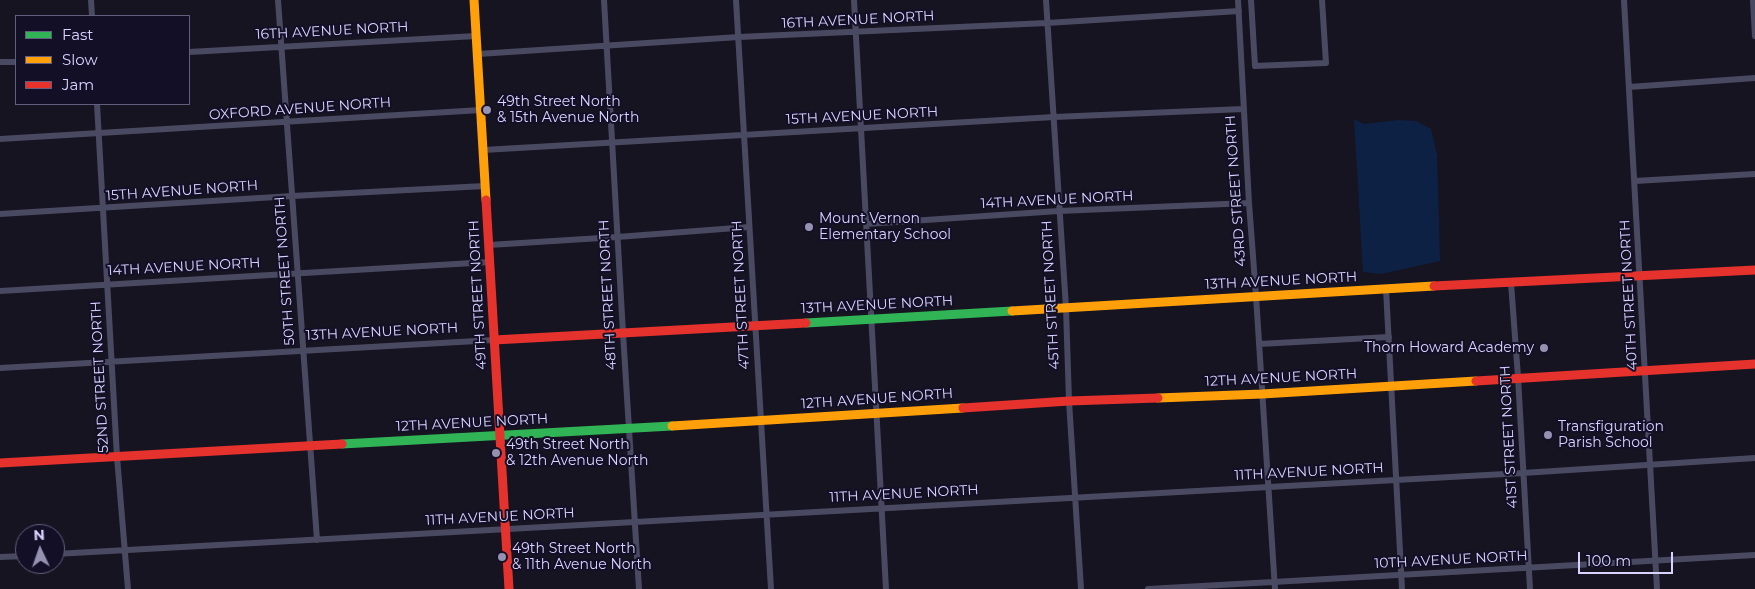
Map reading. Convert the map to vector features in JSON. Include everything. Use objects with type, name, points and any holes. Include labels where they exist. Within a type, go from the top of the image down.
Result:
[{"type":"street","points":[[91,0],[92,15]]},
{"type":"street","name":"50TH STREET NORTH","points":[[278,0],[317,540]]},
{"type":"street","name":"49TH STREET NORTH","points":[[474,0],[509,589]]},
{"type":"street","name":"48TH STREET NORTH","points":[[604,0],[639,589]]},
{"type":"street","name":"47TH STREET NORTH","points":[[736,0],[771,589]]},
{"type":"street","points":[[854,0],[886,589]]},
{"type":"street","name":"45TH STREET NORTH","points":[[1046,0],[1066,308],[1069,401],[1080,589]]},
{"type":"street","name":"43RD STREET NORTH","points":[[1238,0],[1243,108],[1275,586]]},
{"type":"street","points":[[1251,0],[1255,66],[1326,63],[1322,0]]},
{"type":"street","name":"40TH STREET NORTH","points":[[1624,0],[1657,561],[1657,589]]},
{"type":"street","points":[[1753,0],[1755,36]]},
{"type":"street","name":"16TH AVENUE NORTH","points":[[478,54],[739,37],[856,33],[1239,13],[1252,15]]},
{"type":"street","name":"16TH AVENUE NORTH","points":[[190,52],[476,36]]},
{"type":"street","points":[[0,62],[15,62]]},
{"type":"street","points":[[1629,87],[1755,78]]},
{"type":"street","name":"52ND STREET NORTH","points":[[97,105],[117,457],[128,589]]},
{"type":"street","name":"15TH AVENUE NORTH","points":[[483,150],[612,141],[1243,108]]},
{"type":"street","name":"OXFORD AVENUE NORTH","points":[[0,139],[481,110]]},
{"type":"street","points":[[1634,181],[1755,174]]},
{"type":"street","name":"15TH AVENUE NORTH","points":[[0,214],[485,186]]},
{"type":"street","name":"14TH AVENUE NORTH","points":[[866,224],[1059,211],[1249,203]]},
{"type":"street","points":[[489,244],[617,238],[750,228]]},
{"type":"street","name":"14TH AVENUE NORTH","points":[[0,291],[490,262]]},
{"type":"street","name":"13TH AVENUE NORTH","points":[[0,368],[1256,296],[1755,270]]},
{"type":"street","name":"41ST STREET NORTH","points":[[1511,283],[1530,589]]},
{"type":"street","points":[[1386,289],[1402,589]]},
{"type":"street","points":[[1259,344],[1389,337]]},
{"type":"street","name":"12TH AVENUE NORTH","points":[[0,463],[761,421],[1069,401],[1262,394],[1755,364]]},
{"type":"street","name":"11TH AVENUE NORTH","points":[[65,553],[1651,466],[1755,458]]},
{"type":"street","name":"10TH AVENUE NORTH","points":[[1148,589],[1275,586],[1401,575],[1755,555]]},
{"type":"street","points":[[0,557],[15,556]]},
{"type":"water","points":[[1354,119],[1364,124],[1399,120],[1416,121],[1431,129],[1437,155],[1440,261],[1381,274],[1363,272]]},
{"type":"traffic: fast","points":[[806,323],[1012,311]]},
{"type":"traffic: fast","points":[[342,444],[672,426]]},
{"type":"traffic: slow","points":[[474,0],[486,200]]},
{"type":"traffic: slow","points":[[1012,311],[1434,286]]},
{"type":"traffic: slow","points":[[1158,398],[1262,394],[1476,381]]},
{"type":"traffic: slow","points":[[672,426],[963,408]]},
{"type":"traffic: jam","points":[[486,200],[509,589]]},
{"type":"traffic: jam","points":[[1434,286],[1755,270]]},
{"type":"traffic: jam","points":[[494,340],[806,323]]},
{"type":"traffic: jam","points":[[1476,381],[1755,364]]},
{"type":"traffic: jam","points":[[963,408],[1069,401],[1158,398]]},
{"type":"traffic: jam","points":[[0,463],[342,444]]},
{"type":"place","name":"49th Street North & 15th Avenue North","points":[[487,110]]},
{"type":"place","name":"Mount Vernon Elementary School","points":[[809,227]]},
{"type":"place","name":"Thorn Howard Academy","points":[[1544,348]]},
{"type":"place","name":"Transfiguration Parish School","points":[[1548,435]]},
{"type":"place","name":"49th Street North & 12th Avenue North","points":[[496,453]]},
{"type":"place","name":"49th Street North & 11th Avenue North","points":[[502,557]]}]
